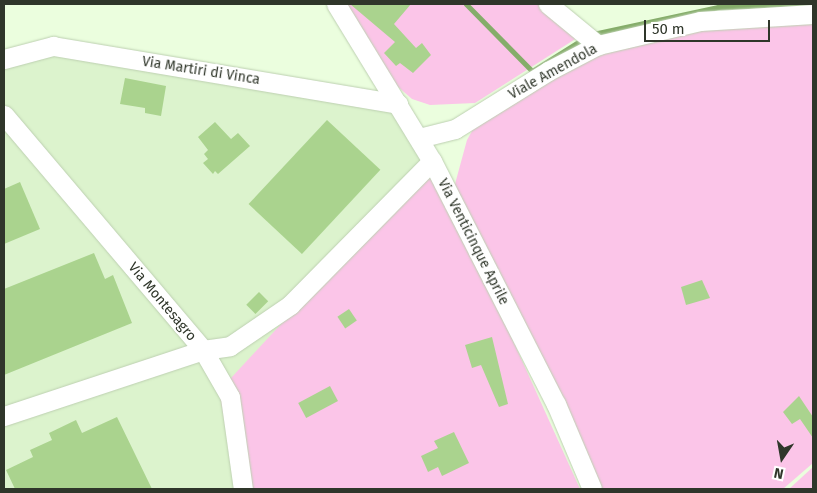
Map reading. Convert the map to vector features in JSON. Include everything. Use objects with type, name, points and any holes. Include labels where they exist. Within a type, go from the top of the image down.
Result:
[{"type":"street","name":"Via Venticinque Aprile","points":[[336,4],[432,161],[556,404],[592,489]]},
{"type":"street","points":[[548,4],[589,38]]},
{"type":"street","name":"Viale Amendola","points":[[419,138],[455,129],[548,71],[589,38],[700,21],[813,14]]},
{"type":"street","name":"Via Martiri di Vinca","points":[[4,59],[53,46],[398,104]]},
{"type":"street","name":"Via Montesagro","points":[[4,115],[203,350],[230,346],[290,305],[432,161]]},
{"type":"street","points":[[4,416],[203,350],[230,397],[243,489]]},
{"type":"shaded area","points":[[343,4],[541,4],[580,36],[475,103],[430,105],[412,99],[397,86]]},
{"type":"shaded area","points":[[813,17],[813,463],[783,489],[595,489],[452,195],[467,140],[480,117],[598,47],[668,31]]},
{"type":"shaded area","points":[[53,46],[398,104],[432,161],[236,489],[4,489],[4,59]]},
{"type":"shaded area","points":[[432,161],[580,489],[236,489],[219,391]]},
{"type":"shaded area","points":[[813,467],[813,489],[789,489]]},
{"type":"building","points":[[350,4],[411,4],[394,24],[416,48],[422,43],[431,55],[413,73],[400,63],[396,66],[384,53],[395,42]]},
{"type":"building","points":[[125,78],[166,86],[161,116],[145,113],[145,108],[120,104]]},
{"type":"building","points":[[327,120],[380,170],[302,254],[249,204]]},
{"type":"building","points":[[215,122],[231,139],[238,133],[250,146],[218,174],[215,171],[213,174],[203,163],[208,159],[204,154],[208,150],[198,137]]},
{"type":"building","points":[[20,182],[40,229],[4,244],[4,189]]},
{"type":"building","points":[[94,253],[105,279],[113,275],[132,323],[4,375],[4,289]]},
{"type":"building","points":[[702,280],[710,298],[686,305],[681,287]]},
{"type":"building","points":[[259,292],[268,301],[255,314],[246,305]]},
{"type":"building","points":[[349,309],[357,321],[345,328],[337,317]]},
{"type":"building","points":[[492,337],[508,404],[499,407],[481,365],[472,368],[465,345]]},
{"type":"building","points":[[330,386],[338,401],[306,418],[298,403]]},
{"type":"building","points":[[799,396],[813,417],[813,438],[800,419],[792,424],[783,412]]},
{"type":"building","points":[[117,417],[152,489],[15,489],[6,470],[33,457],[30,450],[52,440],[49,433],[76,420],[82,433]]},
{"type":"building","points":[[454,432],[469,463],[442,476],[438,467],[428,472],[421,456],[438,448],[434,441]]},
{"type":"waterway","points":[[466,4],[532,71],[583,39]]},
{"type":"waterway","points":[[593,34],[718,7],[812,4]]}]
